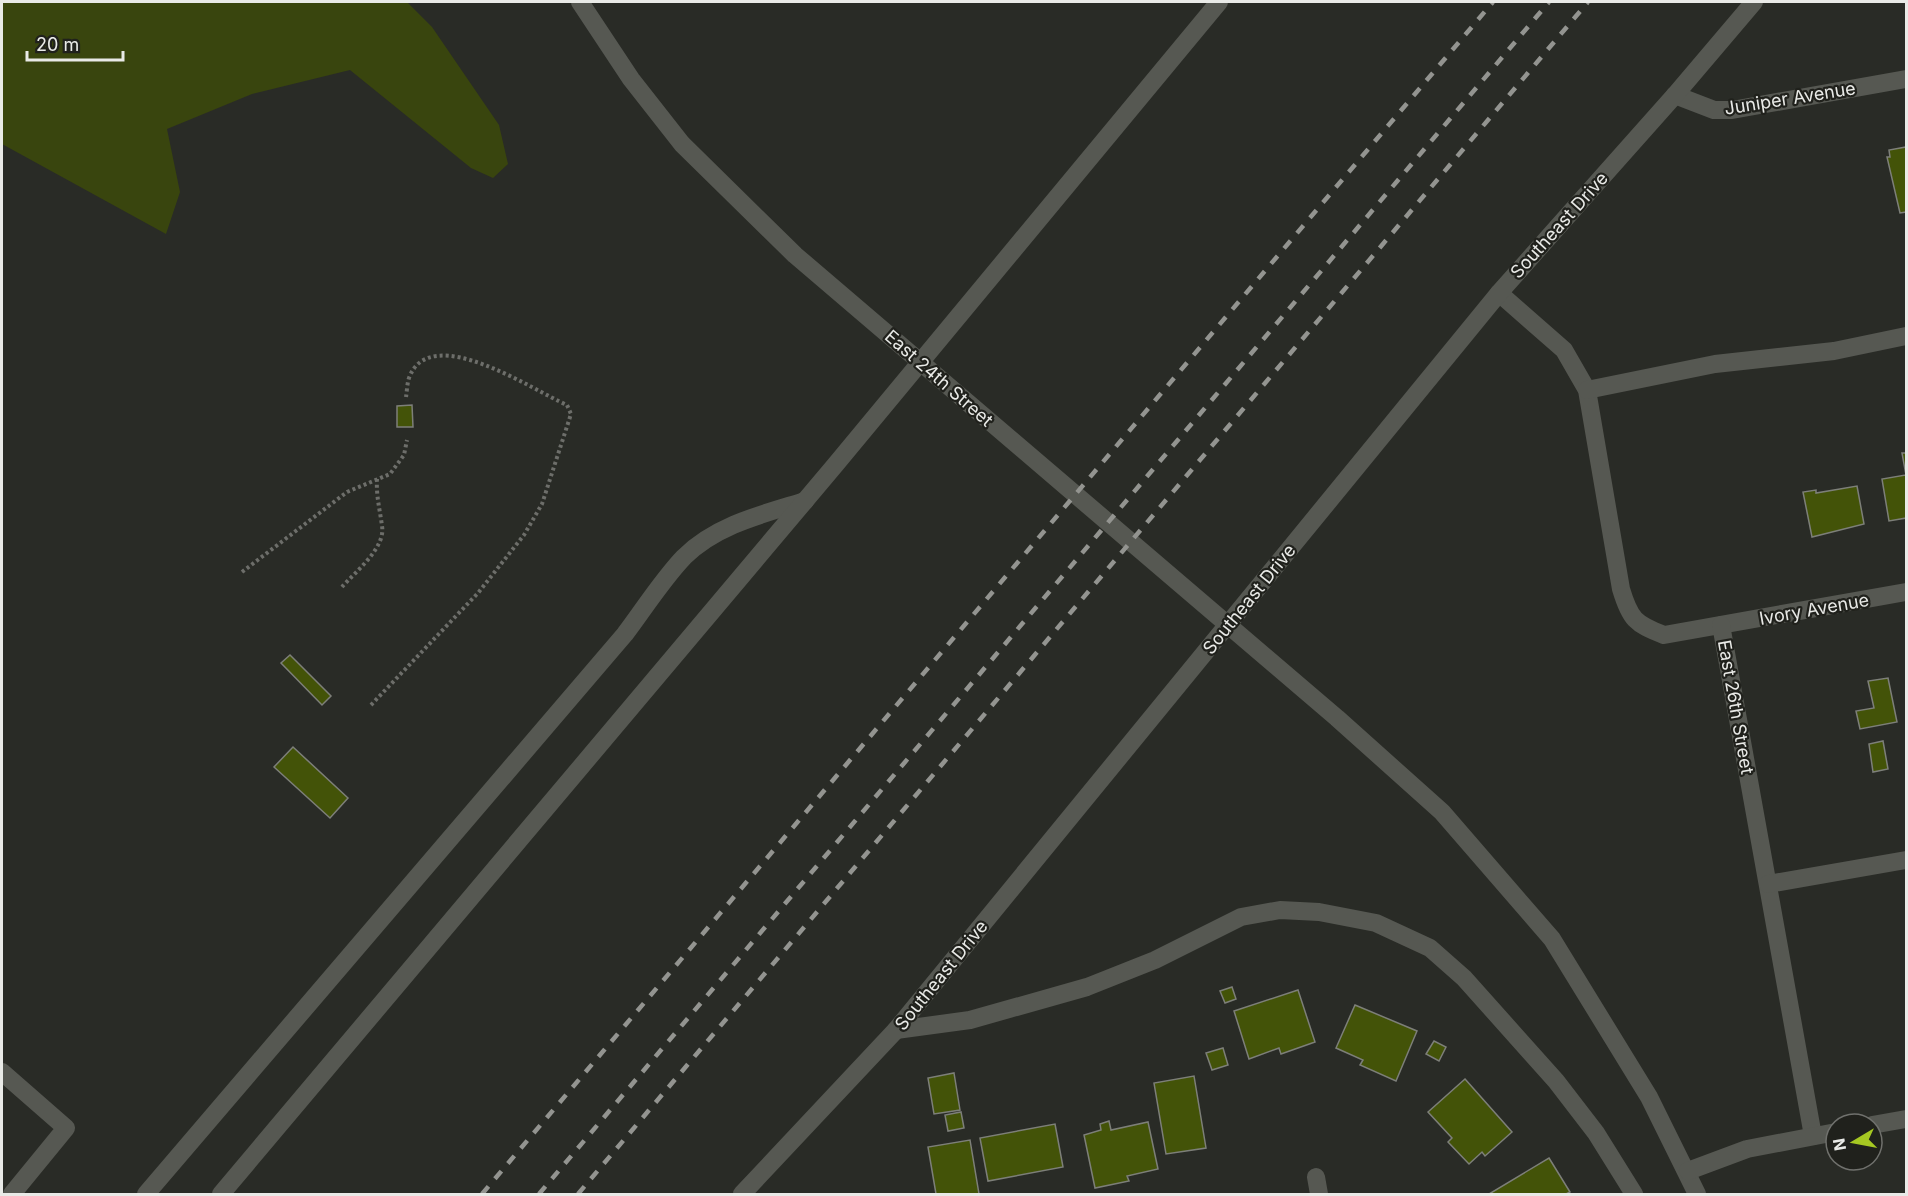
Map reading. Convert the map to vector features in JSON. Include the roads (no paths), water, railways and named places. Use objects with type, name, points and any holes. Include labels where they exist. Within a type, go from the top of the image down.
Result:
[{"type":"street","name":"East 24th Street","points":[[580,2],[631,79],[682,144],[795,255],[1336,718],[1442,812],[1552,939],[1625,1055],[1688,1172]]},
{"type":"street","points":[[221,1194],[805,501],[1219,2]]},
{"type":"street","name":"Southeast Drive","points":[[742,1194],[896,1030],[1499,293],[1675,95],[1754,2]]},
{"type":"street","name":"Juniper Avenue","points":[[1675,95],[1714,110],[1732,110],[1906,79]]},
{"type":"street","name":"East 26th Street","points":[[1499,293],[1564,350],[1587,390],[1621,589],[1629,615],[1644,628],[1664,635],[1721,625],[1813,1136]]},
{"type":"street","points":[[1587,390],[1715,364],[1834,351],[1906,336]]},
{"type":"street","points":[[146,1194],[625,634],[685,557],[714,535],[743,521],[805,501]]},
{"type":"street","name":"Ivory Avenue","points":[[1721,625],[1906,592]]},
{"type":"street","points":[[1768,884],[1906,860]]},
{"type":"street","points":[[896,1030],[970,1020],[1087,987],[1155,960],[1241,916],[1280,910],[1319,912],[1376,923],[1430,948],[1464,978],[1556,1081],[1596,1133],[1634,1194]]},
{"type":"street","points":[[2,1072],[66,1128],[12,1194]]},
{"type":"street","points":[[1884,1123],[1906,1119]]},
{"type":"street","points":[[1697,1194],[1688,1172],[1747,1149],[1824,1134]]},
{"type":"railway","points":[[482,1194],[1493,2]]},
{"type":"railway","points":[[539,1194],[1549,2]]},
{"type":"railway","points":[[578,1194],[1588,2]]}]
